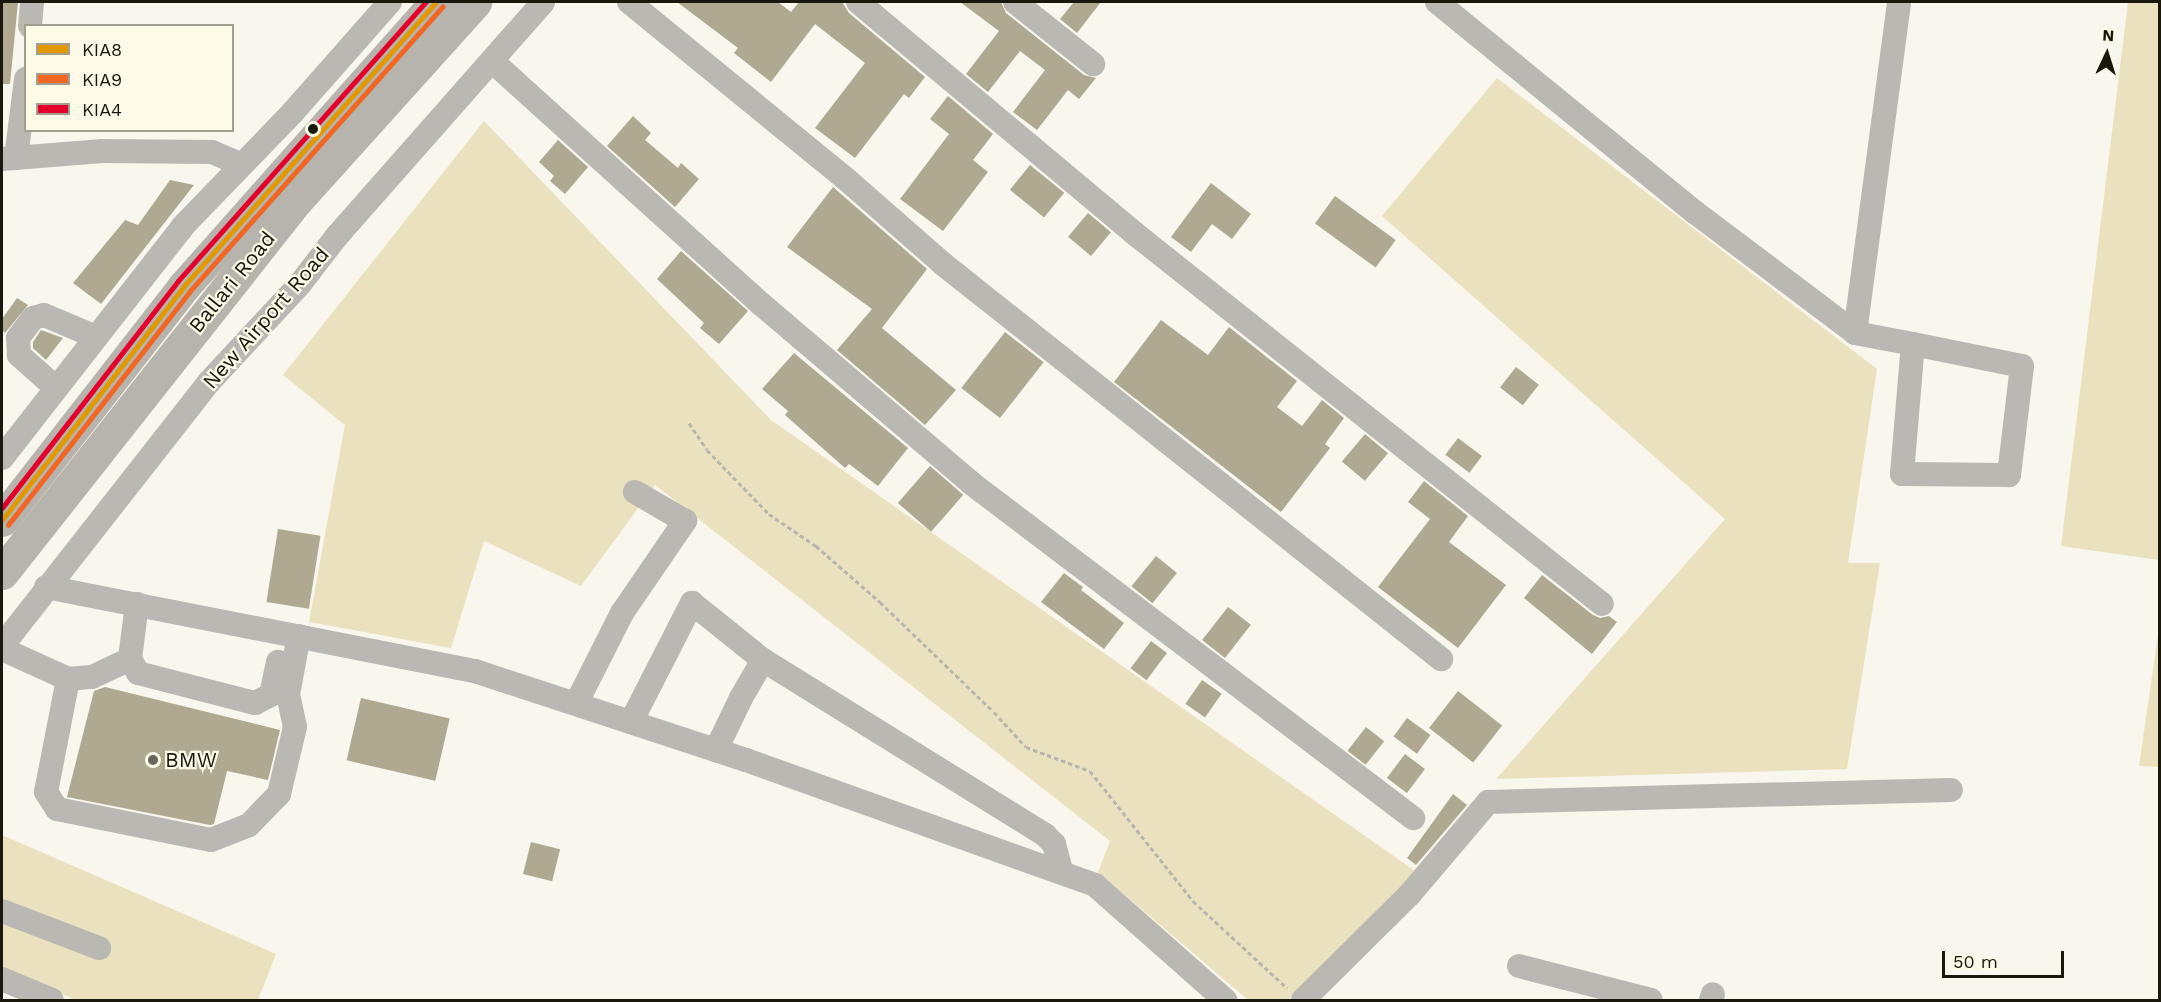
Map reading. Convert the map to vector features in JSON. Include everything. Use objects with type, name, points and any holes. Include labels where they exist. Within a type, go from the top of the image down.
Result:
[{"type":"highway","name":"Ballari Road","points":[[2,520],[184,286],[431,20],[475,2]]},
{"type":"highway","name":"Ballari Road","points":[[2,573],[296,201],[431,20]]},
{"type":"street","points":[[30,24],[32,2]]},
{"type":"street","points":[[6,448],[183,226],[240,164],[293,112],[390,2]]},
{"type":"street","name":"New Airport Road","points":[[2,647],[46,587],[208,382],[300,284],[337,236],[543,2]]},
{"type":"street","points":[[629,2],[846,179],[943,264],[1441,659]]},
{"type":"street","points":[[858,2],[1134,233],[1602,604]]},
{"type":"street","points":[[1015,2],[1093,64]]},
{"type":"street","points":[[1437,2],[1696,213],[1855,333],[1912,344],[2022,366],[2009,475],[1902,474],[1912,344]]},
{"type":"street","points":[[1855,333],[1899,2]]},
{"type":"street","points":[[492,61],[761,304],[971,483],[1413,818]]},
{"type":"street","points":[[24,88],[9,158],[102,151],[212,152],[240,164]]},
{"type":"street","points":[[56,388],[19,355],[18,338],[33,318],[44,315],[96,337]]},
{"type":"street","points":[[578,702],[622,613],[685,521],[635,492]]},
{"type":"street","points":[[46,587],[475,671],[578,702],[716,750],[1095,885],[1225,1000]]},
{"type":"street","points":[[631,722],[692,603],[764,660],[1045,835],[1054,844],[1062,873]]},
{"type":"street","points":[[137,604],[130,659],[138,673],[255,703],[271,695],[292,634]]},
{"type":"street","points":[[68,679],[46,792],[57,809],[211,840],[249,825],[279,794],[296,727],[288,694],[292,634]]},
{"type":"street","points":[[2,647],[68,679],[92,677],[130,659]]},
{"type":"street","points":[[716,750],[741,698],[764,660]]},
{"type":"street","points":[[1299,997],[1410,894],[1488,802],[1951,790]]},
{"type":"street","points":[[2,911],[99,948]]},
{"type":"street","points":[[1519,966],[1651,1000]]},
{"type":"street","points":[[2,979],[52,1000]]},
{"type":"path","points":[[688,423],[707,450],[769,514],[816,546],[880,602],[994,712],[1026,747],[1090,771],[1193,902],[1263,969],[1299,997]]},
{"type":"shaded area","points":[[2128,2],[2159,2],[2159,560],[2061,546]]},
{"type":"shaded area","points":[[1497,78],[1877,369],[1848,563],[1880,563],[1847,769],[1496,779],[1725,519],[1382,216]]},
{"type":"shaded area","points":[[484,121],[771,420],[1418,873],[1288,1000],[1248,1000],[1098,872],[1110,841],[655,485],[581,586],[484,541],[451,648],[309,622],[345,425],[283,375]]},
{"type":"shaded area","points":[[2159,628],[2159,767],[2139,766]]},
{"type":"shaded area","points":[[2,835],[276,954],[258,1000],[76,1000],[2,969]]},
{"type":"building","points":[[2,2],[18,2],[10,84],[2,84]]},
{"type":"building","points":[[677,2],[778,2],[791,12],[799,2],[842,2],[849,13],[925,77],[909,98],[904,94],[855,158],[815,128],[865,63],[815,24],[771,82],[734,53],[738,48]]},
{"type":"building","points":[[960,2],[1001,2],[1006,13],[1084,75],[1096,78],[1079,99],[1068,90],[1037,130],[1013,112],[1045,70],[1020,51],[988,92],[966,74],[999,31]]},
{"type":"building","points":[[1074,2],[1101,2],[1077,33],[1060,19]]},
{"type":"building","points":[[948,96],[993,134],[973,160],[988,172],[943,231],[900,199],[949,134],[930,119]]},
{"type":"building","points":[[633,116],[651,133],[645,140],[678,168],[681,163],[699,179],[675,207],[607,146]]},
{"type":"building","points":[[558,140],[588,167],[565,194],[550,181],[554,176],[539,162]]},
{"type":"building","points":[[1030,165],[1064,193],[1044,218],[1010,190]]},
{"type":"building","points":[[170,180],[194,185],[101,304],[73,283],[125,220],[138,225]]},
{"type":"building","points":[[1211,183],[1251,214],[1232,239],[1212,224],[1191,252],[1171,237]]},
{"type":"building","points":[[833,187],[927,269],[882,328],[956,390],[925,425],[837,350],[872,309],[787,247]]},
{"type":"building","points":[[1335,196],[1396,240],[1376,268],[1315,224]]},
{"type":"building","points":[[1088,213],[1111,232],[1091,256],[1068,237]]},
{"type":"building","points":[[681,251],[748,311],[719,344],[700,328],[704,323],[657,279]]},
{"type":"building","points":[[17,298],[28,305],[5,333],[2,330],[2,319]]},
{"type":"building","points":[[1161,320],[1208,355],[1229,327],[1297,381],[1277,407],[1302,426],[1322,400],[1344,418],[1325,444],[1330,448],[1281,512],[1114,382]]},
{"type":"building","points":[[41,330],[63,338],[46,360],[33,348],[33,342]]},
{"type":"building","points":[[1005,332],[1044,362],[1000,418],[961,388]]},
{"type":"building","points":[[794,353],[908,448],[878,486],[849,464],[845,468],[785,415],[788,411],[762,389]]},
{"type":"building","points":[[1516,367],[1539,385],[1523,405],[1500,387]]},
{"type":"building","points":[[1365,434],[1388,453],[1365,481],[1342,462]]},
{"type":"building","points":[[1458,438],[1482,456],[1469,473],[1445,455]]},
{"type":"building","points":[[930,466],[963,495],[931,532],[898,503]]},
{"type":"building","points":[[1424,481],[1468,516],[1449,542],[1506,585],[1458,648],[1378,587],[1430,519],[1408,502]]},
{"type":"building","points":[[278,529],[320,536],[309,609],[266,602]]},
{"type":"building","points":[[1156,556],[1177,573],[1152,603],[1131,586]]},
{"type":"building","points":[[1064,573],[1083,587],[1081,590],[1124,623],[1104,649],[1041,602]]},
{"type":"building","points":[[1542,575],[1593,615],[1600,618],[1609,616],[1617,622],[1592,654],[1524,598]]},
{"type":"building","points":[[1228,607],[1251,625],[1225,658],[1202,640]]},
{"type":"building","points":[[1151,641],[1167,653],[1147,680],[1131,668]]},
{"type":"building","points":[[1202,680],[1222,694],[1205,718],[1185,704]]},
{"type":"building","points":[[105,687],[280,730],[268,780],[227,771],[214,824],[210,825],[67,797],[94,691]]},
{"type":"building","points":[[1458,691],[1502,725],[1473,763],[1429,728]]},
{"type":"building","points":[[361,698],[450,718],[435,781],[347,760]]},
{"type":"building","points":[[1407,718],[1430,735],[1417,754],[1393,737]]},
{"type":"building","points":[[1366,727],[1384,741],[1366,765],[1348,751]]},
{"type":"building","points":[[1405,754],[1425,769],[1407,793],[1387,778]]},
{"type":"building","points":[[1453,794],[1467,805],[1416,865],[1407,858]]},
{"type":"building","points":[[531,842],[560,849],[552,881],[523,874]]},
{"type":"transit line","name":"KIA4","points":[[2,508],[178,281],[426,2]]},
{"type":"transit line","name":"KIA8","points":[[2,520],[184,286],[436,2]]},
{"type":"transit line","name":"KIA9","points":[[8,525],[190,291],[442,7]]},
{"type":"place","name":"BMW","points":[[153,760]]}]
